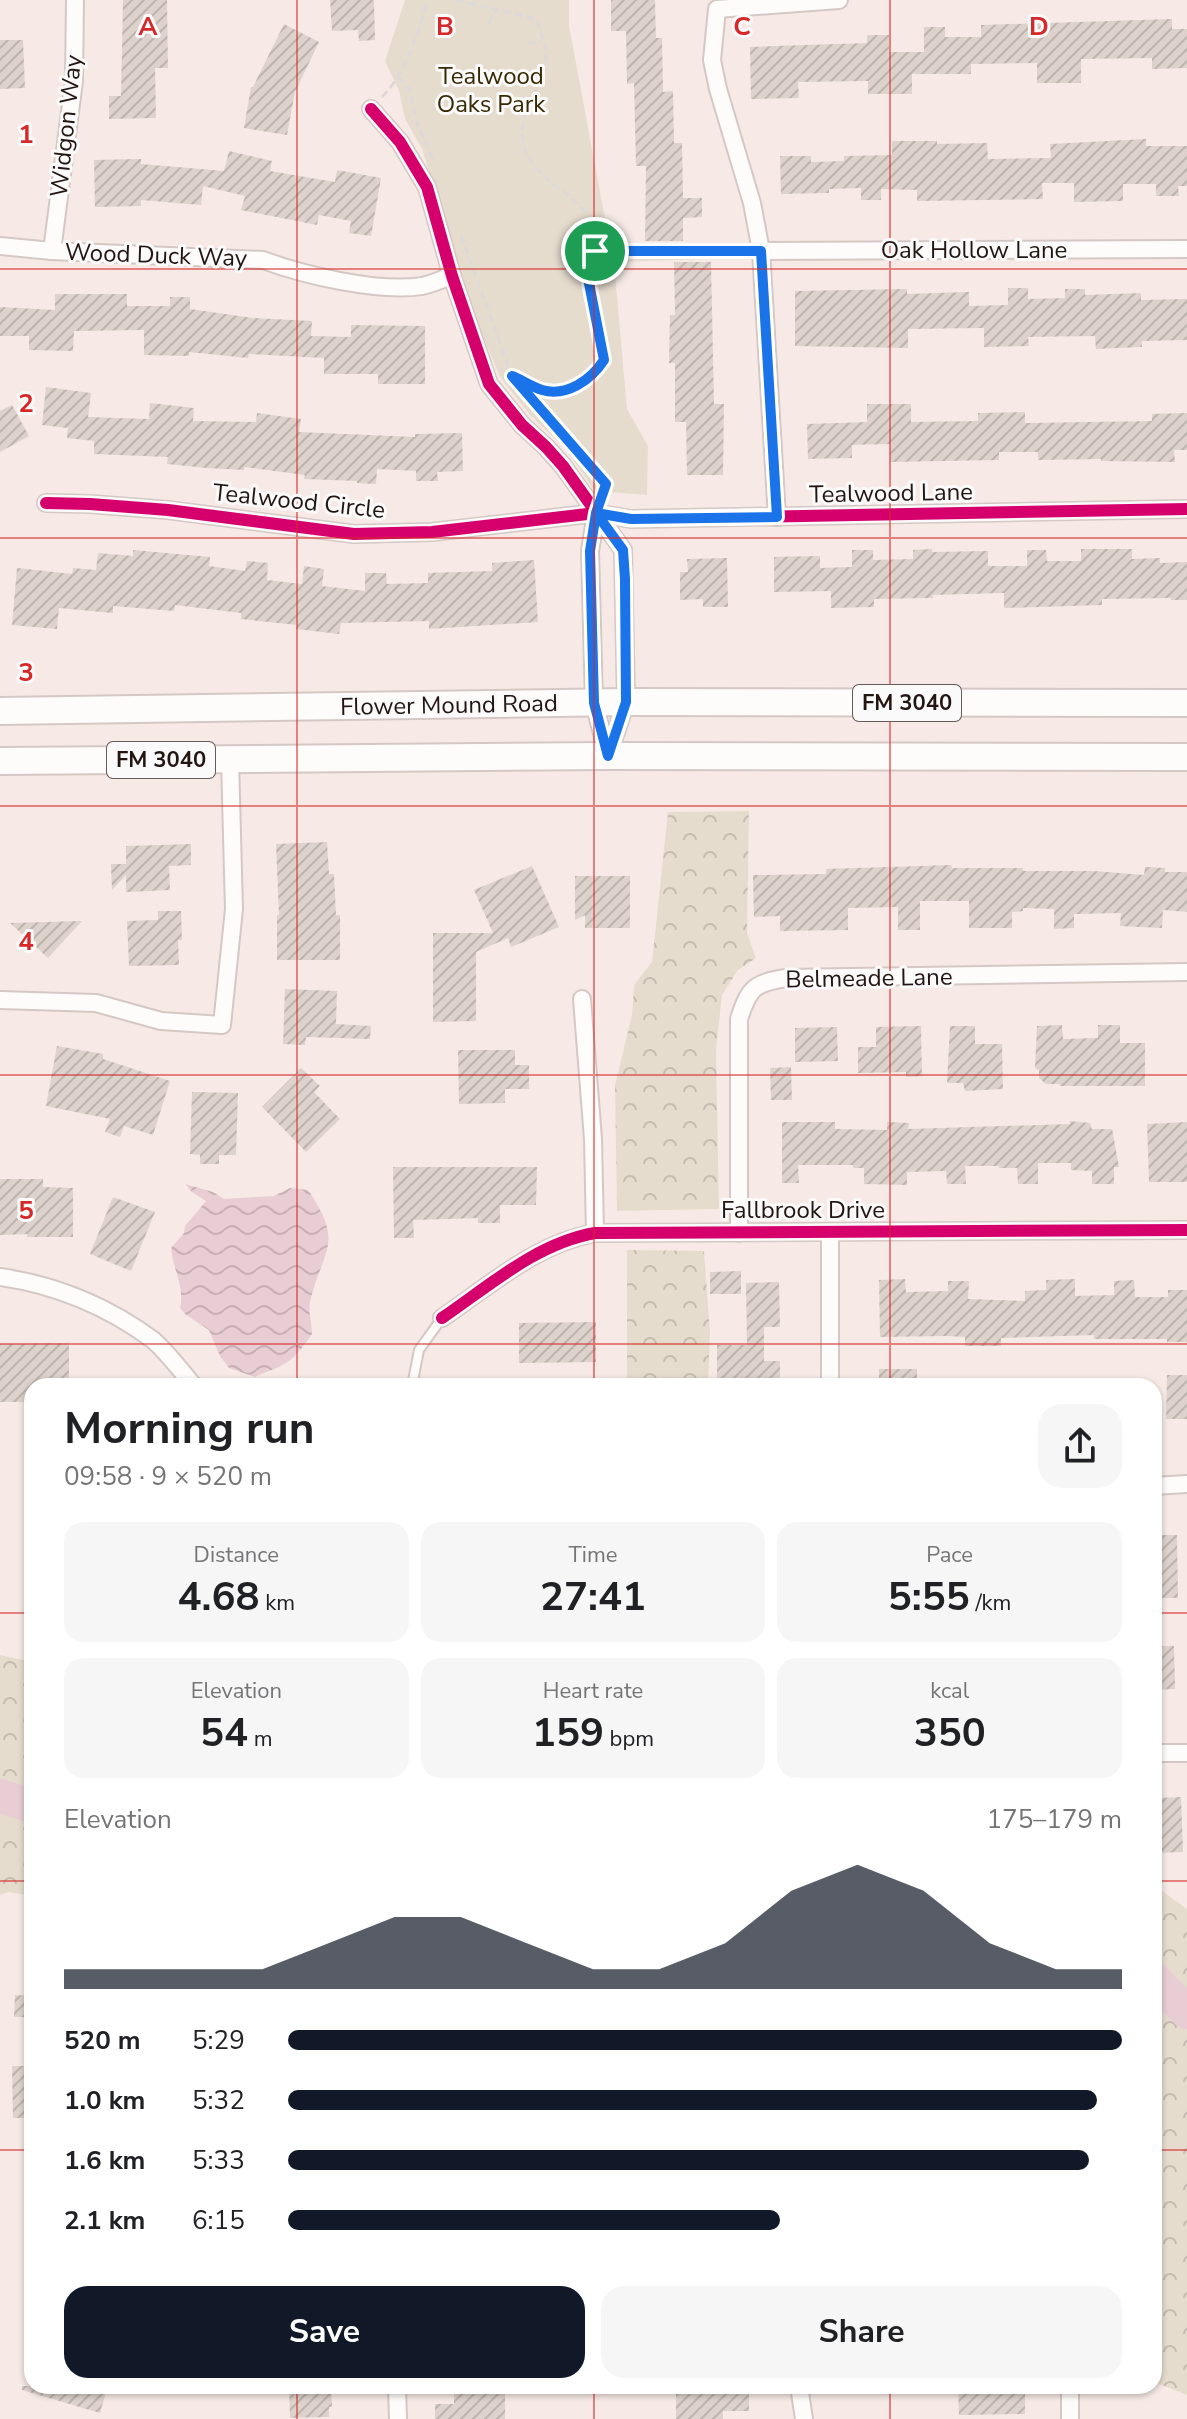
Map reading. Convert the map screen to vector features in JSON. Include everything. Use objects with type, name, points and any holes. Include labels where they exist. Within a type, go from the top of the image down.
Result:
[{"type":"main road","name":"Flower Mound Road","points":[[0,711],[626,702],[1187,703]]},
{"type":"main road","name":"FM 3040","points":[[0,761],[608,756],[1187,757]]},
{"type":"street","name":"Widgon Way","points":[[52,251],[74,81],[75,0]]},
{"type":"street","points":[[777,517],[761,251],[752,203],[712,60],[717,9],[839,0]]},
{"type":"street","points":[[371,109],[400,142],[427,187],[452,276],[489,384],[522,425],[563,466],[623,550],[626,702],[608,756]]},
{"type":"street","name":"Wood Duck Way","points":[[0,246],[263,260],[339,281],[393,287],[422,286],[452,276]]},
{"type":"street","name":"Oak Hollow Lane","points":[[761,251],[1187,249]]},
{"type":"street","name":"Tealwood Circle","points":[[46,503],[168,510],[354,534],[432,532],[596,513]]},
{"type":"street","name":"Tealwood Lane","points":[[596,513],[631,519],[1187,509]]},
{"type":"street","points":[[596,513],[590,551],[594,703],[608,756]]},
{"type":"street","points":[[0,1000],[96,1003],[161,1021],[222,1025],[234,909],[230,760]]},
{"type":"street","name":"Belmeade Lane","points":[[739,1233],[739,1019],[746,996],[761,982],[786,978],[1187,972]]},
{"type":"street","points":[[582,999],[593,1139],[595,1233]]},
{"type":"street","name":"Fallbrook Drive","points":[[442,1318],[531,1257],[556,1244],[595,1233],[1187,1230]]},
{"type":"street","points":[[830,1232],[830,1378]]},
{"type":"street","points":[[0,1277],[31,1282],[96,1304],[155,1342],[187,1378]]},
{"type":"street","points":[[1162,1486],[1187,1484]]},
{"type":"street","points":[[1162,1753],[1187,1753]]},
{"type":"street","points":[[397,2394],[398,2419]]},
{"type":"street","points":[[800,2394],[804,2419]]},
{"type":"street","points":[[1070,2394],[1070,2419]]},
{"type":"lane","points":[[414,1378],[419,1350],[442,1318]]},
{"type":"path","points":[[371,109],[395,84],[428,0]]},
{"type":"path","points":[[457,0],[537,19],[541,41],[547,52],[543,73],[524,114],[523,141],[529,158],[543,177],[577,201],[597,236],[587,273],[604,360],[596,372],[573,388],[545,391],[512,376]]},
{"type":"path","points":[[488,24],[497,9]]},
{"type":"path","points":[[528,44],[541,41]]},
{"type":"path","points":[[398,76],[410,90],[416,120],[434,161]]},
{"type":"path","points":[[460,233],[512,376],[606,484],[596,513]]},
{"type":"path","points":[[595,251],[761,251]]},
{"type":"green space","name":"Tealwood Oaks Park","points":[[405,0],[569,0],[569,26],[610,245],[737,246],[738,258],[614,262],[627,409],[648,446],[647,495],[595,491],[564,447],[530,415],[500,377],[478,325],[422,149],[405,119],[399,91],[385,61]]},
{"type":"green space","points":[[749,811],[747,933],[756,958],[738,970],[722,995],[716,1049],[719,1209],[617,1211],[615,1085],[632,1015],[634,985],[652,962],[668,812]]},
{"type":"green space","points":[[627,1250],[704,1251],[710,1332],[708,1378],[627,1378]]},
{"type":"green space","points":[[0,1655],[24,1660],[24,1895],[8,1892],[0,1895]]},
{"type":"green space","points":[[1162,1891],[1187,1909],[1187,2395],[1162,2385]]},
{"type":"water","points":[[185,1184],[213,1192],[224,1199],[274,1196],[290,1188],[308,1190],[319,1208],[326,1223],[328,1246],[310,1302],[312,1334],[294,1357],[279,1367],[255,1377],[229,1368],[209,1330],[180,1308],[181,1293],[171,1248],[206,1201]]},
{"type":"building","points":[[123,0],[167,0],[168,68],[155,68],[156,118],[109,119],[109,96],[121,96]]},
{"type":"building","points":[[330,0],[374,0],[375,40],[359,41],[358,30],[332,31]]},
{"type":"building","points":[[611,0],[655,0],[656,38],[662,38],[663,92],[673,91],[674,143],[682,143],[683,198],[702,198],[702,217],[683,218],[683,241],[645,241],[646,166],[636,166],[634,83],[627,84],[626,31],[611,31]]},
{"type":"building","points":[[1172,19],[1172,29],[1187,29],[1187,68],[1152,69],[1152,58],[1081,59],[1081,83],[1037,83],[1037,63],[971,64],[971,74],[912,74],[912,94],[868,94],[868,81],[798,82],[799,98],[751,99],[750,47],[867,43],[867,35],[889,35],[889,52],[924,52],[924,27],[945,27],[945,37],[981,37],[981,25]]},
{"type":"building","points":[[284,24],[319,42],[295,92],[287,135],[244,128],[251,87]]},
{"type":"building","points":[[0,40],[23,40],[25,88],[0,89]]},
{"type":"building","points":[[1146,139],[1146,146],[1187,146],[1187,186],[1178,186],[1179,196],[1156,196],[1156,184],[1123,184],[1123,201],[1074,202],[1074,183],[1042,183],[1043,199],[917,201],[917,190],[881,189],[881,200],[861,200],[861,188],[829,189],[829,193],[781,194],[780,156],[811,156],[811,162],[844,161],[844,156],[892,155],[892,141],[937,141],[937,144],[987,143],[988,159],[1051,158],[1050,144]]},
{"type":"building","points":[[229,151],[272,161],[270,171],[335,182],[337,170],[381,178],[371,236],[349,233],[351,221],[319,215],[317,225],[241,210],[245,196],[203,186],[201,205],[141,200],[141,206],[95,207],[94,160],[141,159],[141,164],[224,171]]},
{"type":"building","points":[[674,262],[711,262],[714,404],[724,404],[723,475],[687,475],[686,422],[675,422],[675,363],[669,363],[670,315],[675,315]]},
{"type":"building","points":[[1008,288],[1028,288],[1028,299],[1065,298],[1065,289],[1085,289],[1085,295],[1141,293],[1141,300],[1187,299],[1187,340],[1142,341],[1142,347],[1096,349],[1095,336],[1028,337],[1029,346],[984,347],[984,328],[908,329],[908,348],[795,346],[795,291],[907,289],[907,294],[969,292],[969,306],[1008,305]]},
{"type":"building","points":[[55,294],[127,294],[127,306],[170,306],[170,297],[190,297],[190,309],[253,318],[312,321],[311,336],[351,337],[351,325],[425,326],[425,384],[378,384],[378,374],[324,374],[324,358],[249,354],[248,358],[189,352],[189,356],[144,355],[144,330],[74,331],[73,351],[29,350],[29,336],[0,336],[0,307],[55,310]]},
{"type":"building","points":[[46,387],[91,393],[88,417],[149,419],[150,403],[194,408],[193,421],[256,422],[257,413],[301,419],[299,432],[415,437],[415,434],[462,433],[463,471],[437,472],[438,481],[416,481],[416,471],[377,469],[376,484],[304,479],[305,475],[244,467],[244,470],[167,464],[168,457],[94,454],[94,441],[67,438],[68,428],[42,425]]},
{"type":"building","points":[[867,404],[911,404],[911,422],[978,421],[978,413],[1025,412],[1025,423],[1152,421],[1152,414],[1187,413],[1187,450],[1174,450],[1175,462],[1038,460],[1038,452],[999,452],[999,460],[890,462],[890,444],[852,445],[852,458],[808,459],[807,424],[867,422]]},
{"type":"building","points":[[12,405],[29,436],[0,452],[0,411]]},
{"type":"building","points":[[932,549],[932,552],[988,551],[988,566],[1027,566],[1027,550],[1046,550],[1047,561],[1081,561],[1081,549],[1132,549],[1132,559],[1160,558],[1160,563],[1187,562],[1187,600],[1102,599],[1102,605],[1004,608],[1004,593],[874,599],[874,607],[831,608],[831,591],[774,592],[774,557],[820,556],[820,568],[852,567],[852,550],[873,550],[873,560],[913,559],[913,550]]},
{"type":"building","points":[[133,550],[210,557],[209,566],[245,571],[247,561],[268,563],[267,580],[302,584],[304,566],[324,569],[322,586],[365,591],[365,573],[386,573],[387,584],[428,583],[428,573],[492,571],[492,563],[534,560],[538,622],[429,629],[429,621],[341,623],[339,634],[296,629],[297,625],[241,619],[241,613],[175,605],[174,611],[113,606],[113,613],[59,608],[57,629],[12,625],[17,568],[72,574],[73,568],[96,570],[98,553],[133,556]]},
{"type":"building","points":[[727,558],[728,607],[703,607],[703,599],[680,600],[680,572],[688,572],[687,559]]},
{"type":"building","points":[[327,842],[329,874],[334,874],[336,915],[340,915],[340,960],[277,960],[276,844]]},
{"type":"building","points":[[191,844],[191,865],[169,866],[170,890],[126,892],[126,875],[112,890],[111,864],[126,864],[126,846]]},
{"type":"building","points":[[951,865],[952,868],[1023,868],[1023,871],[1144,875],[1145,867],[1165,868],[1165,872],[1187,872],[1187,912],[1163,910],[1162,928],[1120,926],[1121,913],[1074,914],[1074,928],[1054,929],[1054,909],[1023,908],[1023,911],[1012,912],[1012,928],[969,928],[969,901],[920,901],[920,930],[898,930],[898,907],[848,908],[848,930],[780,931],[780,916],[754,917],[753,875],[826,874],[826,869]]},
{"type":"building","points":[[532,866],[559,927],[511,947],[508,938],[476,952],[476,1021],[433,1022],[433,933],[493,933],[474,890]]},
{"type":"building","points":[[575,876],[630,876],[630,928],[585,928],[585,915],[575,920]]},
{"type":"building","points":[[158,911],[181,911],[179,965],[129,966],[127,921],[158,920]]},
{"type":"building","points":[[82,921],[48,958],[10,923]]},
{"type":"building","points":[[285,989],[337,991],[336,1024],[371,1026],[370,1039],[306,1037],[305,1045],[283,1044]]},
{"type":"building","points":[[1062,1025],[1063,1039],[1098,1038],[1098,1025],[1120,1025],[1120,1043],[1145,1043],[1145,1086],[1046,1084],[1035,1068],[1037,1026]]},
{"type":"building","points":[[921,1026],[922,1076],[906,1077],[906,1072],[858,1073],[858,1047],[876,1047],[876,1027]]},
{"type":"building","points":[[950,1026],[975,1026],[975,1044],[1002,1044],[1003,1089],[965,1091],[963,1083],[947,1083]]},
{"type":"building","points":[[837,1027],[838,1061],[795,1062],[795,1028]]},
{"type":"building","points":[[57,1046],[103,1054],[103,1059],[170,1081],[153,1135],[124,1126],[120,1137],[105,1132],[110,1119],[46,1106]]},
{"type":"building","points":[[458,1050],[515,1050],[515,1065],[529,1065],[529,1089],[505,1089],[505,1103],[459,1104]]},
{"type":"building","points":[[791,1067],[792,1100],[771,1100],[770,1068]]},
{"type":"building","points":[[301,1068],[320,1086],[314,1092],[340,1119],[306,1152],[262,1107]]},
{"type":"building","points":[[192,1092],[238,1093],[236,1155],[219,1155],[219,1164],[200,1164],[200,1155],[190,1154]]},
{"type":"building","points":[[1070,1121],[1090,1123],[1092,1129],[1112,1129],[1119,1167],[1114,1167],[1114,1184],[1092,1184],[1092,1171],[1071,1170],[1071,1163],[1038,1163],[1038,1184],[1018,1184],[1017,1168],[965,1166],[966,1184],[947,1184],[946,1171],[907,1172],[907,1185],[864,1184],[864,1168],[853,1168],[853,1165],[798,1165],[799,1183],[782,1183],[782,1122],[835,1122],[835,1129],[887,1130],[887,1122],[909,1123],[908,1129],[1070,1124]]},
{"type":"building","points":[[1187,1122],[1187,1182],[1149,1182],[1147,1124]]},
{"type":"building","points":[[393,1167],[537,1167],[536,1205],[500,1205],[500,1223],[478,1223],[478,1218],[413,1220],[414,1238],[394,1238]]},
{"type":"building","points":[[0,1179],[43,1179],[43,1187],[73,1188],[73,1237],[0,1235]]},
{"type":"building","points":[[113,1197],[155,1212],[131,1271],[90,1254]]},
{"type":"building","points":[[741,1271],[741,1294],[710,1294],[710,1272]]},
{"type":"building","points":[[905,1279],[906,1292],[948,1291],[948,1281],[969,1281],[968,1299],[1025,1301],[1025,1291],[1046,1290],[1046,1280],[1075,1279],[1075,1296],[1114,1295],[1114,1281],[1134,1280],[1135,1297],[1168,1297],[1168,1290],[1187,1290],[1187,1342],[1094,1339],[1094,1335],[1001,1338],[1001,1346],[965,1346],[965,1337],[880,1337],[879,1280]]},
{"type":"building","points":[[779,1282],[780,1327],[764,1327],[764,1361],[780,1361],[780,1378],[717,1378],[717,1345],[747,1345],[746,1283]]},
{"type":"building","points":[[596,1322],[596,1362],[519,1363],[519,1323]]},
{"type":"building","points":[[69,1343],[69,1378],[24,1378],[24,1402],[0,1402],[0,1344]]},
{"type":"building","points":[[879,1369],[917,1369],[917,1378],[879,1378]]},
{"type":"building","points":[[1167,1375],[1187,1375],[1187,1419],[1166,1419]]},
{"type":"building","points":[[1162,1535],[1177,1535],[1178,1598],[1162,1598]]},
{"type":"building","points":[[1162,1646],[1174,1646],[1175,1689],[1162,1690]]},
{"type":"building","points":[[1181,1797],[1183,1852],[1162,1853],[1162,1798]]},
{"type":"building","points":[[15,1995],[24,1996],[24,2017],[14,2017]]},
{"type":"building","points":[[12,2066],[24,2066],[24,2118],[13,2118]]},
{"type":"building","points":[[36,2394],[106,2394],[100,2413]]},
{"type":"building","points":[[289,2394],[331,2394],[329,2417],[290,2418]]},
{"type":"building","points":[[454,2394],[505,2394],[505,2419],[435,2419],[435,2404],[454,2404]]},
{"type":"building","points":[[676,2394],[749,2394],[749,2411],[723,2411],[723,2419],[676,2419]]},
{"type":"building","points":[[958,2394],[1025,2394],[1025,2414],[959,2415]]},
{"type":"waterway","points":[[0,1796],[24,1804]]},
{"type":"waterway","points":[[1162,1987],[1187,2012]]},
{"type":"cycle path","points":[[371,109],[400,142],[427,187],[452,276],[489,384],[522,425],[563,466],[623,550],[626,702],[608,756]]},
{"type":"cycle path","points":[[46,503],[168,510],[354,534],[432,532],[596,513],[631,519],[1187,509]]},
{"type":"cycle path","points":[[442,1318],[533,1256],[574,1238],[595,1233],[1187,1230]]},
{"type":"route","points":[[595,251],[587,273],[604,360],[596,372],[573,388],[545,391],[512,376],[606,484],[596,513],[590,551],[594,703],[608,756],[626,702],[625,579],[623,550],[596,513],[631,519],[777,517],[761,251],[595,251]]}]
